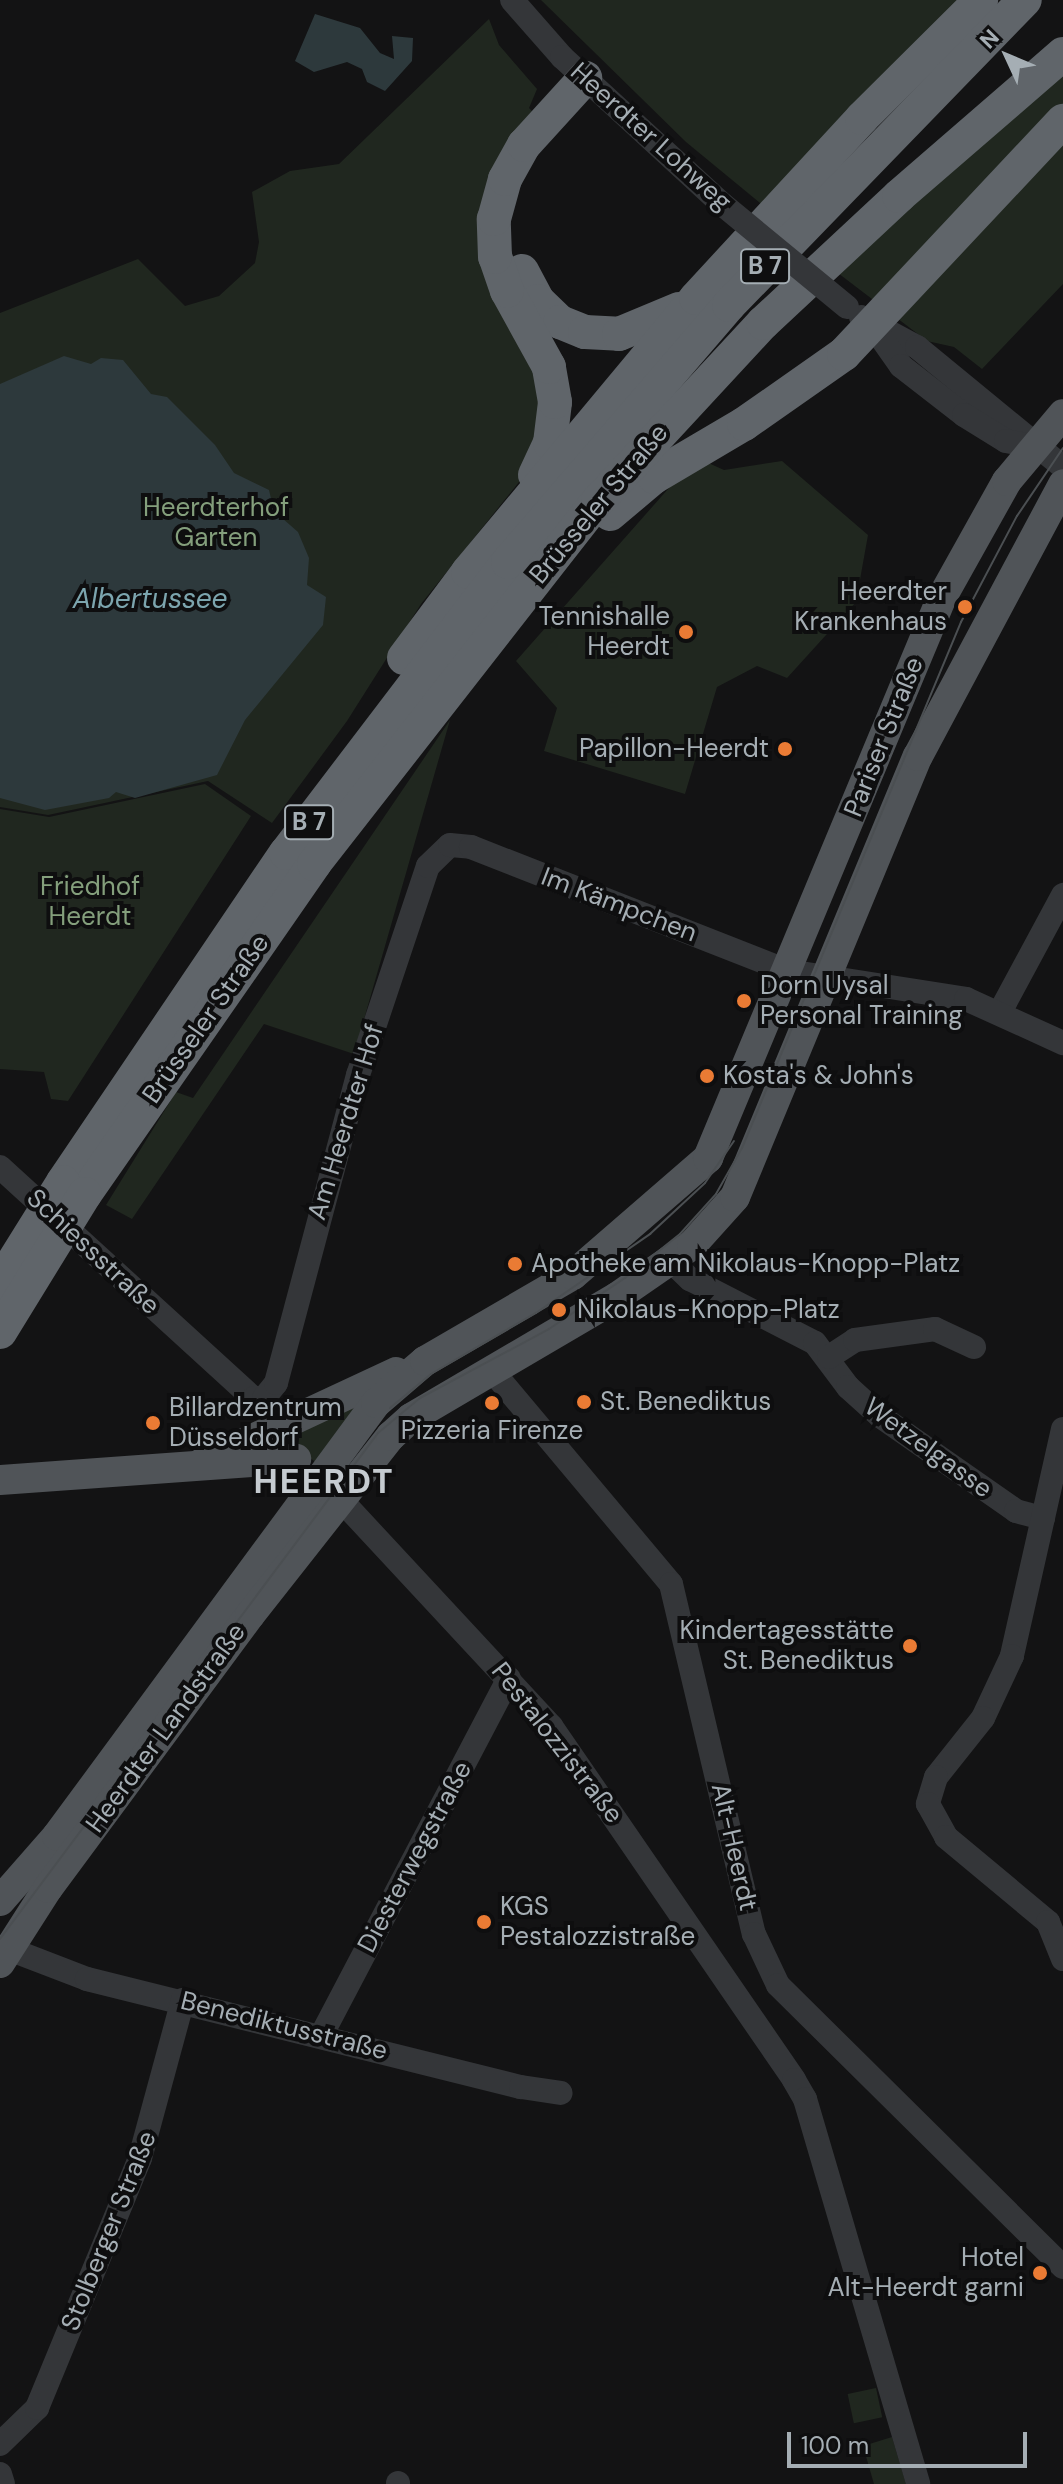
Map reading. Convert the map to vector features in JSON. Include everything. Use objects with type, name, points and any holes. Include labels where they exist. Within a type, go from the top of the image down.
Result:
[{"type":"highway","points":[[286,853],[411,647],[505,527],[696,298],[862,118],[981,0]]},
{"type":"highway","name":"Brüsseler Straße","points":[[74,1188],[286,853],[412,682],[651,395],[838,188],[1025,0]]},
{"type":"highway","name":"Brüsseler Straße","points":[[963,64],[1041,0]]},
{"type":"highway","name":"Brüsseler Straße","points":[[74,1188],[314,864],[598,501],[763,323],[899,196],[1056,61]]},
{"type":"highway","points":[[592,85],[539,157],[524,184],[514,230],[523,277],[538,301],[560,322],[585,332],[619,334],[650,326],[696,298]]},
{"type":"highway","points":[[505,527],[550,443],[555,402],[549,367],[507,291],[495,257],[494,219],[505,179],[524,145],[592,85]]},
{"type":"highway","points":[[514,605],[654,477],[744,424],[844,354],[860,317],[1063,121]]},
{"type":"highway","name":"B 7","points":[[0,1283],[74,1188]]},
{"type":"highway","name":"B 7","points":[[0,1332],[74,1188]]},
{"type":"main road","name":"Pariser Straße","points":[[788,971],[941,599],[992,504],[1032,446],[1063,414]]},
{"type":"main road","name":"Pariser Straße","points":[[829,976],[918,756],[1063,484]]},
{"type":"main road","points":[[0,1480],[203,1462],[285,1429],[425,1361],[573,1275],[698,1170],[716,1144],[788,971]]},
{"type":"main road","points":[[411,1418],[494,1373],[670,1260],[713,1224],[738,1191],[829,976]]},
{"type":"main road","points":[[285,1429],[376,1403],[425,1361]]},
{"type":"main road","points":[[285,1429],[341,1500],[359,1473],[411,1418],[447,1391],[453,1379],[444,1365],[425,1361]]},
{"type":"main road","points":[[285,1429],[359,1473]]},
{"type":"main road","name":"Heerdter Landstraße","points":[[0,1901],[57,1836],[285,1429]]},
{"type":"main road","name":"Heerdter Landstraße","points":[[3,1952],[126,1782],[341,1500]]},
{"type":"street","name":"Heerdter Lohweg","points":[[512,0],[592,85],[722,204],[860,317],[901,366],[964,415],[1006,441],[1032,446],[1063,467]]},
{"type":"street","name":"Im Kämpchen","points":[[450,845],[471,847],[788,971]]},
{"type":"street","name":"Am Heerdter Hof","points":[[285,1429],[358,1075],[428,866],[450,845]]},
{"type":"street","points":[[1000,1012],[1063,895]]},
{"type":"street","name":"Pariser Straße","points":[[816,904],[818,924],[808,955],[829,976]]},
{"type":"street","points":[[788,971],[930,990],[1000,1012],[1063,1043]]},
{"type":"street","name":"Schiessstraße","points":[[0,1167],[285,1429]]},
{"type":"street","name":"Wetzelgasse","points":[[670,1260],[690,1279],[792,1329],[829,1357],[848,1387],[880,1416],[1016,1511],[1043,1518]]},
{"type":"street","points":[[829,1357],[855,1340],[935,1329],[974,1347]]},
{"type":"street","name":"Alt-Heerdt","points":[[494,1373],[671,1584],[754,1934],[778,1985],[1063,2267]]},
{"type":"street","points":[[1063,1429],[1012,1656],[999,1688],[930,1790],[931,1816],[946,1837],[1048,1922],[1063,1959]]},
{"type":"street","name":"Pestalozzistraße","points":[[341,1500],[551,1726],[746,2008],[805,2099],[918,2484]]},
{"type":"street","name":"Diesterwegstraße","points":[[321,2036],[509,1678]]},
{"type":"street","name":"Benediktusstraße","points":[[3,1952],[87,1979],[561,2093]]},
{"type":"street","points":[[746,2008],[778,1985]]},
{"type":"street","name":"Stolberger Straße","points":[[0,2444],[37,2408],[98,2261],[152,2122],[183,2000]]},
{"type":"street","points":[[0,2474],[3,2484]]},
{"type":"green space","points":[[541,0],[964,0],[765,207],[686,142]]},
{"type":"green space","name":"Heerdterhof Garten","points":[[489,19],[499,45],[537,89],[529,108],[535,114],[490,187],[539,381],[540,433],[523,477],[421,604],[347,721],[272,823],[208,781],[48,815],[0,807],[0,313],[138,259],[185,306],[219,296],[255,263],[259,242],[252,192],[290,171],[339,164]]},
{"type":"green space","points":[[1063,75],[1063,284],[982,369],[954,347],[927,341],[834,270]]},
{"type":"green space","name":"Tennishalle Heerdt","points":[[704,461],[724,470],[782,461],[868,535],[856,602],[787,678],[757,666],[717,687],[685,794],[544,751],[557,708],[516,661],[691,463]]},
{"type":"green space","points":[[450,720],[354,1054],[264,1024],[132,1219],[106,1205],[176,1092],[193,1098]]},
{"type":"green space","name":"Friedhof Heerdt","points":[[205,784],[251,816],[68,1101],[51,1099],[44,1072],[0,1069],[0,809],[49,817]]},
{"type":"green space","points":[[375,1391],[320,1466],[303,1452],[298,1444],[301,1429]]},
{"type":"green space","points":[[876,2388],[882,2417],[854,2423],[848,2394]]},
{"type":"green space","points":[[892,2437],[906,2484],[874,2484],[863,2446]]},
{"type":"water","points":[[315,14],[360,28],[380,53],[394,59],[392,36],[413,38],[412,61],[385,91],[367,82],[362,69],[347,62],[314,72],[295,61]]},
{"type":"water","name":"Albertussee","points":[[64,356],[91,364],[101,358],[123,360],[151,394],[167,397],[215,445],[234,473],[269,490],[274,511],[298,532],[309,558],[307,585],[326,597],[323,625],[245,720],[217,775],[135,798],[116,792],[109,798],[45,810],[0,798],[0,384]]},
{"type":"tram line","points":[[0,1939],[378,1433],[420,1398],[549,1329],[625,1278],[680,1234],[716,1194],[742,1148],[961,622],[1017,516],[1063,448]]},
{"type":"tram line","points":[[390,1408],[431,1374],[536,1313],[650,1234],[705,1183],[734,1141]]},
{"type":"place","name":"Heerdter Krankenhaus","points":[[965,607]]},
{"type":"place","name":"Tennishalle Heerdt","points":[[686,632]]},
{"type":"place","name":"Papillon-Heerdt","points":[[785,749]]},
{"type":"place","name":"Dorn Uysal Personal Training","points":[[744,1001]]},
{"type":"place","name":"Kosta's & John's","points":[[707,1076]]},
{"type":"place","name":"Apotheke am Nikolaus-Knopp-Platz","points":[[515,1264]]},
{"type":"place","name":"Nikolaus-Knopp-Platz","points":[[559,1310]]},
{"type":"place","name":"St. Benediktus","points":[[584,1402]]},
{"type":"place","name":"Pizzeria Firenze","points":[[492,1403]]},
{"type":"place","name":"Billardzentrum Düsseldorf","points":[[153,1423]]},
{"type":"place","name":"Kindertagesstätte St. Benediktus","points":[[910,1646]]},
{"type":"place","name":"KGS Pestalozzistraße","points":[[484,1922]]},
{"type":"place","name":"Hotel Alt-Heerdt garni","points":[[1040,2273]]},
{"type":"district","name":"HEERDT","points":[[324,1482]]}]
